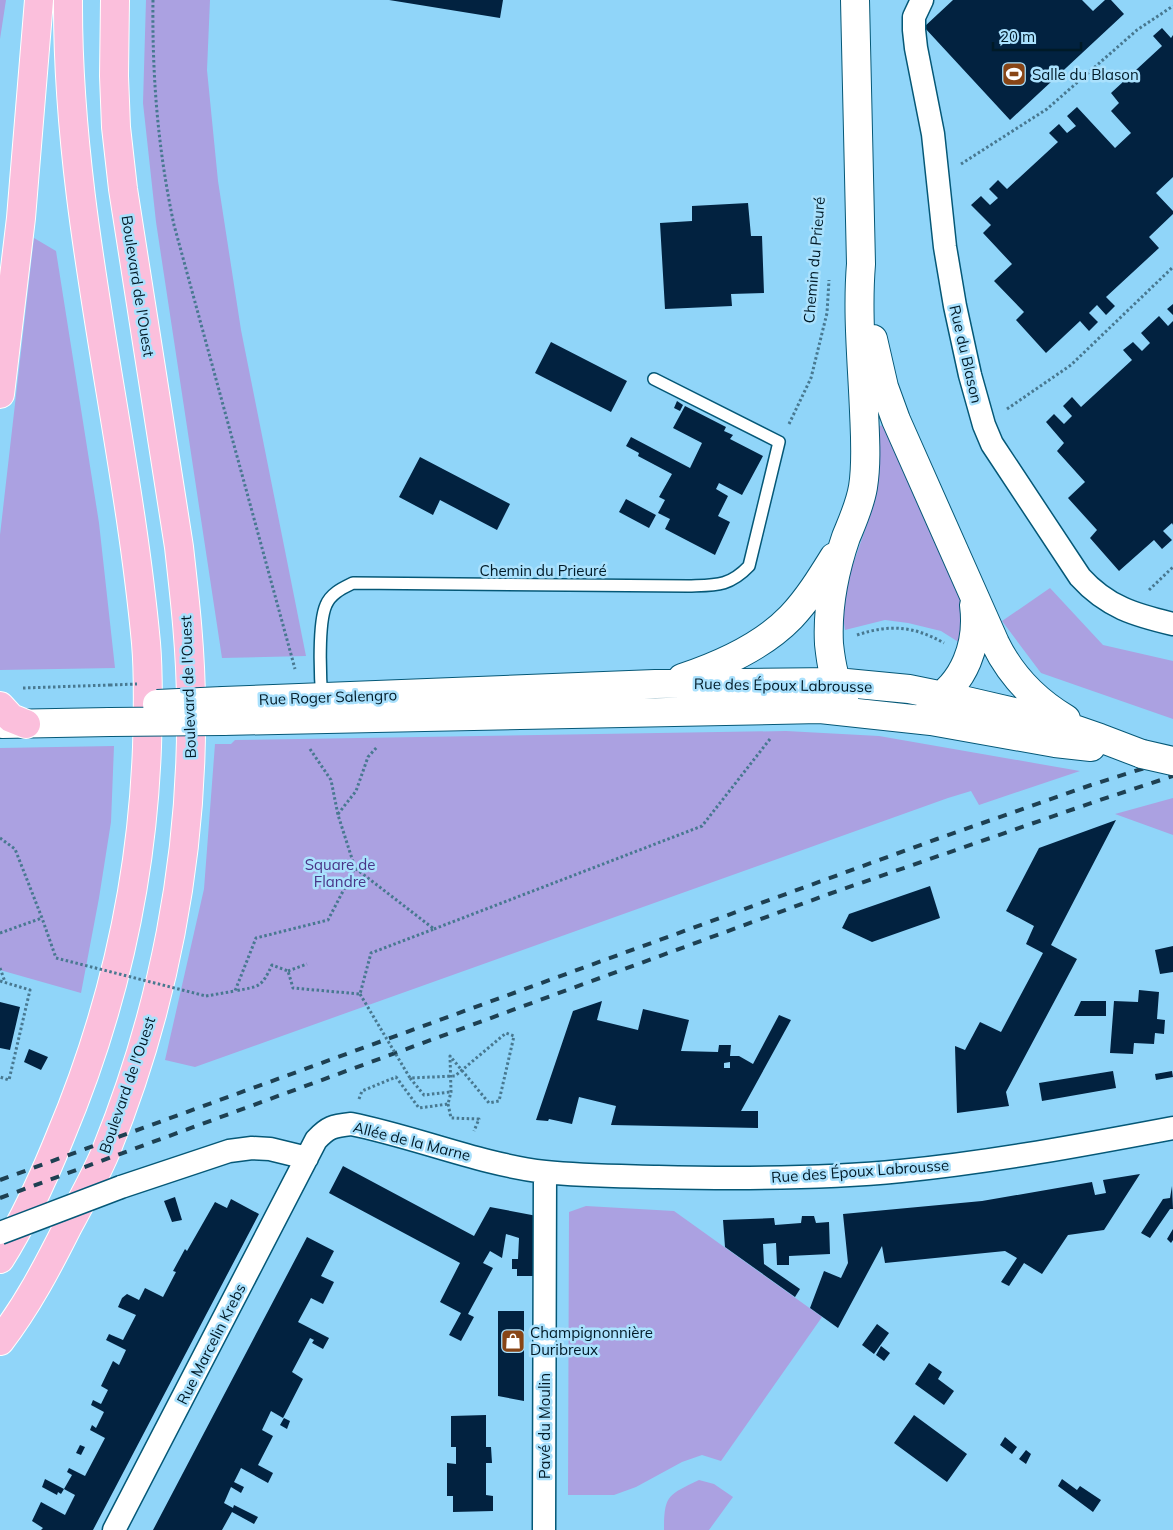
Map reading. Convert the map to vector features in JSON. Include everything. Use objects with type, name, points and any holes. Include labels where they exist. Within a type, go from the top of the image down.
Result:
[{"type":"main road","points":[[0,394],[21,218],[39,0]]},
{"type":"main road","points":[[0,1259],[32,1200],[53,1155],[83,1078],[102,1021],[132,901],[140,844],[146,778],[148,728],[146,648],[134,544],[77,163],[71,95],[68,0]]},
{"type":"main road","name":"Boulevard de l'Ouest","points":[[0,1341],[45,1270],[94,1178],[111,1138],[135,1069],[151,1015],[168,943],[184,842],[189,792],[191,705],[186,605],[179,547],[123,189],[116,127],[114,76],[115,0]]},
{"type":"main road","points":[[855,0],[861,264],[858,306],[865,466],[858,508],[846,537],[834,579],[828,632],[836,682],[840,692],[850,705],[880,715],[917,708],[942,695],[961,674],[972,646],[975,616],[970,587]]},
{"type":"main road","points":[[861,264],[872,333],[890,404],[1000,654],[1018,680],[1048,708],[1100,738]]},
{"type":"main road","points":[[655,684],[683,678],[721,663],[751,648],[776,630],[806,598],[846,537]]},
{"type":"main road","name":"Rue des Époux Labrousse","points":[[655,684],[836,682],[909,689],[1045,720],[1142,754]]},
{"type":"main road","name":"Rue Roger Salengro","points":[[3,702],[110,704],[223,711],[322,708],[655,684]]},
{"type":"main road","points":[[3,702],[13,724]]},
{"type":"main road","name":"Rue Roger Salengro","points":[[13,724],[110,704]]},
{"type":"main road","name":"Rue Roger Salengro","points":[[322,708],[525,716]]},
{"type":"main road","name":"Rue des Époux Labrousse","points":[[525,716],[820,709],[880,715],[995,731],[1055,743],[1142,754],[1173,761]]},
{"type":"street","name":"Rue du Blason","points":[[922,0],[914,17],[914,30],[933,134],[945,247],[970,375],[984,424],[992,444],[1080,577],[1091,589],[1103,599],[1127,612],[1173,624]]},
{"type":"street","name":"Allée de la Marne","points":[[307,1158],[316,1140],[325,1130],[338,1125],[351,1124],[465,1155],[545,1172]]},
{"type":"street","name":"Rue des Époux Labrousse","points":[[545,1172],[700,1178],[776,1178],[847,1175],[976,1162],[1173,1128]]},
{"type":"street","points":[[0,1233],[121,1186],[229,1151],[252,1148],[270,1149],[307,1158]]},
{"type":"street","name":"Rue Marcelin Krebs","points":[[114,1530],[307,1158]]},
{"type":"street","name":"Pavé du Moulin","points":[[544,1530],[545,1172]]},
{"type":"lane","points":[[654,379],[779,442]]},
{"type":"lane","name":"Chemin du Prieuré","points":[[322,708],[322,620],[326,603],[337,592],[353,583],[688,586],[725,583],[738,578],[749,566],[779,442]]},
{"type":"path","points":[[153,0],[152,38],[155,105],[166,187],[174,225],[298,678]]},
{"type":"path","points":[[938,180],[1047,109],[1137,30],[1173,6]]},
{"type":"path","points":[[984,424],[1071,365],[1173,267]]},
{"type":"path","name":"Chemin du Prieuré","points":[[779,442],[811,378],[827,313],[829,274]]},
{"type":"path","points":[[3,702],[110,704]]},
{"type":"path","points":[[450,1092],[424,1095],[410,1078],[360,994],[370,953],[702,826],[770,738]]},
{"type":"path","points":[[338,815],[356,792],[368,758],[379,744]]},
{"type":"path","points":[[309,748],[331,780],[338,815],[355,868],[434,929]]},
{"type":"path","points":[[0,838],[15,849],[56,958],[206,996],[258,986],[264,982],[272,965],[288,971],[306,964]]},
{"type":"path","points":[[235,991],[256,938],[328,920],[355,868]]},
{"type":"path","points":[[0,933],[42,918]]},
{"type":"path","points":[[0,968],[4,982]]},
{"type":"path","points":[[288,971],[293,988],[360,994]]},
{"type":"path","points":[[0,981],[30,990],[9,1080],[0,1077]]},
{"type":"path","points":[[410,1078],[456,1076],[506,1034],[514,1036],[499,1101],[489,1103],[450,1056],[450,1092],[448,1104],[451,1118],[463,1118]]},
{"type":"path","points":[[351,1124],[362,1091],[396,1077],[419,1108],[448,1104]]},
{"type":"green space","points":[[0,0],[6,0],[0,39]]},
{"type":"green space","points":[[146,0],[210,0],[207,70],[218,181],[241,330],[306,656],[222,658],[156,222],[143,103]]},
{"type":"green space","points":[[34,238],[56,251],[99,523],[115,668],[0,670],[0,535]]},
{"type":"green space","points":[[886,425],[962,599],[960,643],[941,631],[885,620],[845,630],[843,616],[845,587],[871,513],[880,468],[878,426]]},
{"type":"green space","points":[[1050,588],[1103,645],[1173,661],[1173,719],[1041,673],[1002,621]]},
{"type":"green space","name":"Square de Flandre","points":[[786,731],[879,736],[1080,771],[979,805],[971,791],[948,798],[195,1067],[165,1060],[204,889],[215,744],[231,744],[235,740]]},
{"type":"green space","points":[[114,746],[111,822],[81,993],[0,970],[0,748]]},
{"type":"green space","points":[[1173,798],[1173,835],[1115,814]]},
{"type":"green space","points":[[586,1206],[674,1211],[822,1317],[721,1461],[702,1455],[682,1462],[636,1487],[614,1495],[568,1495],[569,1212]]},
{"type":"green space","points":[[699,1480],[714,1484],[733,1497],[709,1530],[664,1530],[665,1510],[670,1498],[680,1489]]},
{"type":"building","points":[[389,0],[503,0],[500,18]]},
{"type":"building","name":"Salle du Blason","points":[[953,0],[1082,0],[1093,11],[1105,0],[1111,0],[1124,14],[1010,120],[924,27]]},
{"type":"building","points":[[1162,28],[1171,38],[1173,35],[1173,177],[1156,193],[1173,211],[1173,214],[1149,237],[1159,248],[1106,297],[1115,306],[1106,315],[1097,305],[1089,313],[1098,322],[1089,331],[1080,321],[1046,353],[1016,320],[1024,312],[994,281],[1012,264],[983,233],[991,225],[971,205],[981,196],[990,205],[998,198],[989,189],[998,180],[1007,189],[1058,142],[1049,133],[1059,124],[1067,133],[1076,126],[1067,116],[1077,107],[1115,148],[1131,133],[1111,111],[1119,103],[1111,93],[1162,46],[1153,36]]},
{"type":"building","points":[[748,203],[751,236],[762,236],[764,293],[731,294],[732,306],[665,309],[660,223],[692,221],[692,206]]},
{"type":"building","points":[[1173,304],[1173,315],[1167,309]]},
{"type":"building","points":[[1159,316],[1168,326],[1173,321],[1173,525],[1172,523],[1163,531],[1172,540],[1162,549],[1154,540],[1119,571],[1090,538],[1097,530],[1068,498],[1085,482],[1057,451],[1064,443],[1046,422],[1054,414],[1064,424],[1072,416],[1063,406],[1072,397],[1081,407],[1132,360],[1123,350],[1133,342],[1142,351],[1150,343],[1141,333]]},
{"type":"building","points":[[551,342],[627,381],[611,412],[535,373]]},
{"type":"building","points":[[677,401],[683,405],[680,411],[674,408]]},
{"type":"building","points":[[685,406],[726,427],[724,431],[733,435],[730,439],[763,456],[742,495],[719,483],[716,489],[728,496],[718,516],[730,522],[715,555],[665,529],[670,519],[658,513],[665,500],[659,497],[672,474],[638,456],[639,453],[626,446],[631,437],[690,468],[702,443],[673,428]]},
{"type":"building","points":[[420,457],[510,504],[497,530],[440,500],[433,515],[399,497]]},
{"type":"building","points":[[626,499],[656,515],[649,528],[619,512]]},
{"type":"building","points":[[1116,820],[1051,945],[1077,959],[1006,1092],[1009,1106],[957,1113],[955,1046],[965,1050],[980,1022],[1001,1032],[1043,953],[1026,944],[1034,926],[1006,911],[1039,848]]},
{"type":"building","points":[[930,886],[940,918],[872,942],[842,928],[849,914]]},
{"type":"building","points":[[1173,946],[1173,972],[1160,974],[1155,950]]},
{"type":"building","points":[[1139,990],[1159,992],[1157,1019],[1165,1020],[1164,1034],[1155,1033],[1154,1044],[1134,1043],[1133,1054],[1110,1053],[1114,1001],[1138,1002]]},
{"type":"building","points":[[602,1001],[597,1020],[638,1030],[643,1009],[689,1020],[681,1051],[718,1052],[719,1045],[731,1045],[730,1056],[739,1056],[753,1064],[779,1015],[791,1020],[741,1111],[758,1111],[758,1128],[611,1125],[616,1106],[579,1097],[572,1124],[549,1119],[548,1121],[536,1120],[573,1011]],"holes":[[[730,1062],[730,1068],[724,1068],[724,1063]]]},
{"type":"building","points":[[1081,1001],[1106,1001],[1106,1016],[1074,1016]]},
{"type":"building","points":[[0,1002],[20,1007],[10,1050],[0,1048]]},
{"type":"building","points":[[29,1049],[48,1057],[41,1070],[24,1062]]},
{"type":"building","points":[[1113,1071],[1116,1088],[1042,1101],[1039,1083]]},
{"type":"building","points":[[1172,1071],[1173,1077],[1156,1080],[1155,1074]]},
{"type":"building","points":[[343,1166],[474,1236],[490,1207],[537,1216],[535,1276],[517,1276],[517,1269],[512,1269],[512,1259],[518,1259],[519,1238],[506,1234],[502,1258],[490,1251],[483,1263],[493,1268],[468,1314],[474,1317],[461,1341],[449,1335],[461,1313],[440,1302],[460,1263],[329,1193]]},
{"type":"building","points":[[1140,1174],[1104,1230],[1068,1235],[1042,1274],[1024,1263],[1009,1286],[1001,1282],[1017,1258],[1005,1251],[885,1263],[882,1246],[838,1328],[810,1308],[824,1271],[841,1278],[848,1263],[843,1214],[982,1201],[1092,1182],[1095,1195],[1106,1193],[1103,1180]]},
{"type":"building","points":[[1172,1186],[1173,1209],[1170,1209],[1150,1238],[1141,1233],[1163,1199],[1170,1198]]},
{"type":"building","points":[[175,1197],[182,1220],[172,1222],[164,1201]]},
{"type":"building","points":[[231,1199],[259,1214],[93,1530],[41,1530],[43,1528],[32,1521],[41,1502],[65,1515],[75,1495],[64,1489],[72,1475],[67,1472],[69,1468],[85,1476],[105,1438],[90,1430],[92,1425],[96,1428],[104,1412],[91,1405],[93,1400],[101,1404],[108,1390],[101,1386],[113,1361],[119,1365],[126,1350],[106,1340],[109,1334],[123,1340],[136,1315],[118,1307],[122,1298],[127,1294],[139,1300],[145,1288],[163,1297],[176,1272],[173,1271],[185,1249],[187,1251],[215,1202],[227,1208]]},
{"type":"building","points":[[802,1216],[814,1216],[816,1223],[829,1222],[830,1254],[789,1256],[789,1265],[777,1265],[776,1243],[763,1244],[764,1264],[800,1289],[795,1297],[725,1247],[723,1220],[774,1218],[775,1225],[801,1223]]},
{"type":"building","points":[[1173,1229],[1173,1240],[1171,1243],[1167,1239]]},
{"type":"building","points":[[307,1237],[334,1251],[321,1276],[334,1282],[323,1304],[311,1298],[298,1322],[329,1338],[323,1349],[312,1343],[314,1340],[310,1338],[292,1372],[303,1379],[283,1418],[271,1411],[262,1430],[273,1436],[258,1465],[273,1473],[268,1483],[241,1468],[234,1482],[244,1487],[241,1493],[231,1487],[224,1503],[233,1508],[234,1505],[258,1517],[254,1524],[232,1512],[222,1530],[153,1530]]},
{"type":"building","points":[[498,1311],[524,1311],[524,1401],[498,1396]]},
{"type":"building","points":[[877,1324],[889,1333],[874,1354],[862,1345]]},
{"type":"building","points":[[881,1346],[890,1353],[884,1361],[876,1355]]},
{"type":"building","points":[[929,1363],[942,1372],[938,1379],[954,1391],[944,1405],[915,1384]]},
{"type":"building","points":[[486,1415],[486,1447],[491,1447],[492,1463],[486,1463],[486,1495],[493,1496],[493,1511],[453,1512],[453,1496],[447,1496],[447,1463],[456,1464],[456,1447],[451,1447],[451,1416]]},
{"type":"building","points":[[914,1415],[967,1454],[947,1482],[894,1443]]},
{"type":"building","points":[[284,1418],[290,1421],[287,1429],[280,1425]]},
{"type":"building","points":[[1005,1437],[1017,1447],[1012,1454],[1000,1445]]},
{"type":"building","points":[[80,1445],[85,1447],[81,1455],[76,1453]]},
{"type":"building","points":[[1026,1450],[1031,1454],[1026,1464],[1019,1459]]},
{"type":"building","points":[[45,1479],[64,1489],[61,1494],[58,1492],[57,1495],[42,1487]]},
{"type":"building","points":[[1062,1479],[1077,1490],[1080,1486],[1101,1500],[1093,1512],[1058,1486]]},
{"type":"railway","points":[[0,1180],[937,839],[1091,785],[1173,759]]},
{"type":"railway","points":[[0,1198],[829,894],[1173,776]]},
{"type":"place","name":"Salle du Blason","points":[[1014,74]]},
{"type":"place","name":"Champignonnière Duribreux","points":[[513,1341]]}]
